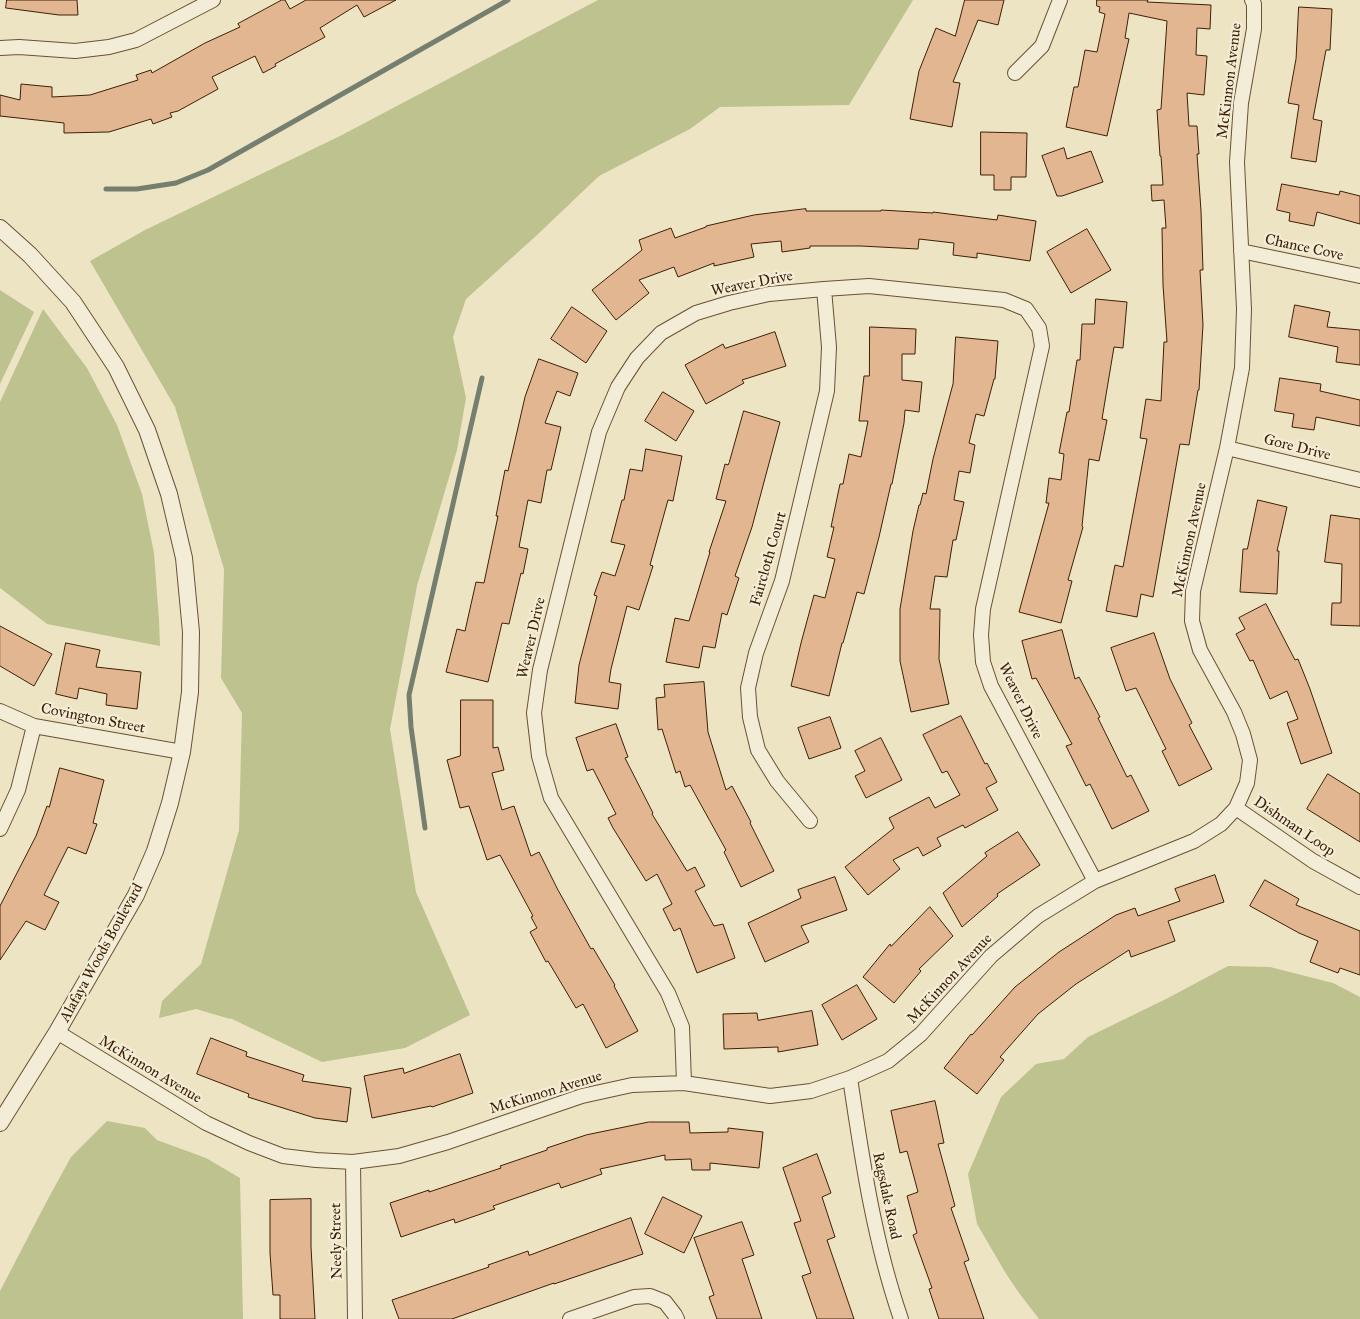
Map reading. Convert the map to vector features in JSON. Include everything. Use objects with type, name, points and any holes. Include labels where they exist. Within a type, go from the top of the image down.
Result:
[{"type":"street","points":[[0,48],[19,47],[75,51],[109,48],[136,40],[213,0]]},
{"type":"street","points":[[1015,73],[1042,46],[1060,0]]},
{"type":"street","name":"McKinnon Avenue","points":[[57,1032],[206,1123],[283,1156],[316,1160],[352,1162],[399,1156],[582,1096],[632,1085],[684,1083],[770,1096],[810,1091],[850,1078],[888,1061],[921,1034],[991,956],[1038,916],[1095,881],[1194,841],[1221,824],[1236,808],[1247,782],[1250,760],[1243,734],[1234,712],[1200,650],[1192,620],[1193,591],[1227,448],[1242,368],[1244,310],[1237,162],[1241,103],[1254,29],[1254,4],[1252,0]]},
{"type":"street","name":"Alafaya Woods Boulevard","points":[[0,228],[30,255],[73,302],[116,367],[147,430],[166,485],[184,558],[191,632],[190,692],[182,752],[170,803],[155,851],[136,895],[57,1032],[0,1123]]},
{"type":"street","name":"Chance Cove","points":[[1241,251],[1360,276]]},
{"type":"street","name":"Weaver Drive","points":[[684,1083],[682,1027],[668,993],[551,798],[539,756],[534,713],[540,670],[599,432],[618,387],[636,358],[661,333],[696,313],[729,302],[769,294],[824,288],[869,286],[1004,300],[1026,309],[1039,328],[1042,346],[983,609],[980,634],[983,662],[991,686],[1095,881]]},
{"type":"street","name":"Faircloth Court","points":[[810,821],[777,781],[758,750],[750,717],[748,688],[756,653],[782,581],[828,391],[829,347],[824,288]]},
{"type":"street","name":"Gore Drive","points":[[1227,448],[1360,480]]},
{"type":"street","name":"Covington Street","points":[[0,711],[34,726],[182,752]]},
{"type":"street","points":[[0,829],[18,790],[34,726]]},
{"type":"street","name":"Dishman Loop","points":[[1236,808],[1313,861],[1360,888]]},
{"type":"street","name":"Ragsdale Road","points":[[850,1078],[860,1150],[877,1236],[901,1319]]},
{"type":"street","name":"Neely Street","points":[[352,1162],[355,1319]]},
{"type":"street","points":[[570,1319],[634,1297],[650,1296],[665,1302],[676,1319]]},
{"type":"green space","points":[[598,0],[913,0],[849,105],[720,107],[690,129],[599,176],[466,299],[453,337],[466,398],[457,450],[417,586],[390,729],[416,892],[470,1015],[405,1048],[322,1062],[230,1018],[196,1009],[159,1018],[162,1001],[201,964],[239,830],[242,713],[221,678],[224,569],[175,407],[90,261],[145,230],[338,137]]},
{"type":"green space","points":[[0,290],[34,312],[0,384]]},
{"type":"green space","points":[[43,309],[87,368],[117,425],[142,494],[154,553],[160,646],[47,624],[0,588],[0,402]]},
{"type":"green space","points":[[1228,966],[1270,967],[1333,983],[1360,997],[1360,1319],[1039,1319],[1005,1272],[977,1224],[968,1174],[1001,1097],[1036,1064],[1064,1059],[1088,1037]]},
{"type":"green space","points":[[107,1121],[145,1128],[157,1140],[206,1158],[240,1178],[243,1319],[0,1319],[0,1291],[49,1197],[71,1157]]},
{"type":"building","points":[[7,0],[77,0],[78,15],[59,15],[6,8]]},
{"type":"building","points":[[285,0],[290,9],[306,0],[396,0],[364,17],[357,5],[320,28],[325,37],[275,64],[276,66],[263,73],[255,56],[212,77],[218,89],[178,111],[170,113],[172,117],[153,124],[151,119],[109,132],[64,133],[64,123],[0,116],[0,95],[20,100],[21,84],[52,87],[52,97],[90,95],[138,80],[136,75],[151,70],[152,73],[205,43],[240,27],[238,24]]},
{"type":"building","points":[[965,0],[1004,0],[998,25],[978,20],[953,82],[960,83],[952,127],[910,119],[919,71],[936,28],[955,36]]},
{"type":"building","points":[[1097,0],[1148,0],[1147,2],[1211,5],[1210,29],[1197,28],[1196,55],[1207,56],[1204,95],[1187,93],[1189,126],[1197,126],[1199,154],[1197,154],[1201,211],[1203,270],[1200,270],[1203,325],[1199,390],[1189,445],[1180,444],[1153,597],[1141,594],[1137,617],[1106,611],[1115,565],[1123,567],[1147,439],[1140,438],[1146,399],[1161,401],[1164,342],[1167,342],[1162,228],[1166,228],[1164,200],[1152,201],[1151,185],[1163,185],[1157,110],[1161,109],[1167,21],[1129,13],[1125,38],[1129,39],[1107,136],[1066,127],[1074,87],[1078,87],[1085,50],[1097,52],[1105,14],[1099,12],[1100,7],[1097,6]]},
{"type":"building","points":[[1299,7],[1332,9],[1330,50],[1326,50],[1313,119],[1322,121],[1316,162],[1291,158],[1299,105],[1288,103],[1296,59]]},
{"type":"building","points":[[981,132],[1027,133],[1026,177],[1011,177],[1011,190],[994,190],[994,175],[981,175]]},
{"type":"building","points":[[1064,148],[1067,159],[1091,151],[1103,182],[1057,196],[1042,156]]},
{"type":"building","points":[[1282,184],[1339,195],[1340,191],[1360,196],[1360,224],[1317,212],[1314,226],[1289,221],[1290,213],[1277,210]]},
{"type":"building","points":[[806,209],[806,211],[881,210],[933,212],[997,220],[998,215],[1036,221],[1030,261],[977,253],[977,258],[953,255],[954,243],[919,239],[918,249],[810,246],[810,248],[782,252],[781,241],[751,244],[754,257],[714,266],[714,263],[678,277],[674,267],[639,280],[649,293],[616,320],[592,290],[642,250],[639,240],[671,228],[675,238],[706,226],[754,215]]},
{"type":"building","points":[[1087,229],[1111,270],[1071,293],[1047,252]]},
{"type":"building","points":[[1096,299],[1127,302],[1123,348],[1114,347],[1102,419],[1107,420],[1099,461],[1089,459],[1083,527],[1068,580],[1072,581],[1061,623],[1019,612],[1049,503],[1046,503],[1049,478],[1061,480],[1064,454],[1059,453],[1067,412],[1069,412],[1077,360],[1080,360],[1082,324],[1094,324]]},
{"type":"building","points":[[1295,305],[1330,312],[1327,327],[1360,330],[1360,365],[1336,362],[1338,347],[1289,337]]},
{"type":"building","points":[[572,307],[607,331],[586,363],[551,339]]},
{"type":"building","points":[[870,327],[916,329],[915,354],[902,354],[902,380],[922,382],[919,412],[905,410],[892,484],[864,594],[857,592],[829,696],[791,686],[814,595],[825,598],[835,559],[827,557],[834,527],[831,527],[840,484],[843,484],[849,454],[861,457],[868,421],[859,421],[864,376],[869,376]]},
{"type":"building","points":[[775,332],[786,366],[742,380],[744,383],[706,404],[685,365],[723,344],[725,348]]},
{"type":"building","points":[[956,337],[998,341],[995,379],[984,416],[976,414],[969,443],[975,445],[970,473],[959,471],[954,500],[964,502],[956,540],[953,540],[947,577],[935,576],[930,609],[940,609],[939,659],[949,704],[911,712],[900,661],[900,609],[919,505],[923,493],[926,494],[933,459],[953,384]]},
{"type":"building","points":[[539,359],[578,373],[570,396],[557,391],[545,423],[561,427],[551,470],[547,470],[541,503],[528,500],[519,547],[528,549],[523,574],[521,573],[509,624],[502,623],[488,682],[446,672],[457,629],[465,631],[476,582],[484,583],[498,516],[496,516],[505,470],[508,471],[525,397]]},
{"type":"building","points":[[1280,378],[1321,384],[1320,391],[1360,400],[1360,426],[1316,417],[1314,430],[1292,427],[1294,414],[1275,411]]},
{"type":"building","points":[[663,392],[694,411],[676,441],[645,421]]},
{"type":"building","points":[[744,411],[780,422],[752,527],[735,576],[739,578],[727,615],[722,613],[715,648],[703,646],[699,668],[666,662],[675,618],[689,621],[726,501],[716,499],[725,464],[728,465],[729,463]]},
{"type":"building","points":[[646,449],[682,456],[673,501],[668,500],[650,565],[653,566],[639,610],[627,606],[611,669],[609,682],[621,684],[618,709],[575,703],[579,665],[597,596],[594,595],[602,572],[615,576],[625,545],[611,542],[622,500],[624,500],[630,469],[642,471]]},
{"type":"building","points":[[1258,500],[1287,507],[1277,551],[1279,551],[1277,594],[1240,592],[1243,549],[1247,549]]},
{"type":"building","points":[[1331,515],[1360,519],[1360,626],[1331,625],[1332,603],[1341,603],[1342,564],[1325,562]]},
{"type":"building","points":[[1266,604],[1295,660],[1298,659],[1332,753],[1301,764],[1287,723],[1298,719],[1287,691],[1270,699],[1253,660],[1250,661],[1236,634],[1245,629],[1239,618]]},
{"type":"building","points":[[0,626],[52,654],[34,686],[0,666]]},
{"type":"building","points":[[1062,630],[1075,679],[1079,677],[1100,717],[1098,718],[1127,777],[1131,775],[1149,811],[1112,829],[1090,784],[1086,786],[1066,746],[1072,744],[1036,678],[1032,679],[1022,641]]},
{"type":"building","points":[[1154,633],[1170,679],[1192,723],[1189,725],[1212,769],[1179,786],[1162,751],[1166,749],[1136,688],[1126,691],[1111,648]]},
{"type":"building","points":[[66,643],[100,650],[96,667],[141,672],[137,709],[106,705],[107,694],[79,688],[77,699],[56,694]]},
{"type":"building","points":[[704,682],[708,732],[726,790],[732,786],[774,871],[741,887],[724,852],[726,850],[690,785],[685,787],[680,771],[676,773],[662,729],[658,730],[656,698],[665,697],[664,685]]},
{"type":"building","points":[[461,700],[493,700],[493,748],[498,747],[504,770],[492,773],[502,810],[514,806],[531,856],[539,852],[591,949],[593,948],[615,985],[638,1031],[606,1048],[583,1004],[576,1008],[548,961],[546,962],[530,932],[537,928],[531,917],[533,916],[500,855],[487,860],[469,806],[460,808],[447,760],[460,756]]},
{"type":"building","points":[[961,716],[985,764],[987,763],[997,782],[986,788],[998,810],[965,828],[963,825],[937,838],[941,846],[923,856],[918,847],[893,860],[900,869],[868,895],[845,867],[894,828],[889,818],[929,797],[935,808],[960,795],[947,771],[942,773],[923,735]]},
{"type":"building","points":[[830,717],[841,748],[809,759],[798,728]]},
{"type":"building","points":[[616,724],[628,757],[625,758],[652,814],[687,871],[695,867],[705,886],[695,891],[714,926],[723,924],[735,958],[697,973],[680,928],[674,931],[663,909],[672,904],[657,874],[646,881],[613,828],[608,818],[616,814],[593,769],[587,771],[576,738]]},
{"type":"building","points":[[881,738],[902,780],[866,798],[855,776],[865,771],[855,751]]},
{"type":"building","points":[[60,768],[104,780],[93,823],[97,824],[86,854],[68,847],[44,895],[59,902],[45,930],[26,921],[0,960],[0,906],[36,836],[47,806],[49,807]]},
{"type":"building","points":[[1328,774],[1360,794],[1360,842],[1307,809]]},
{"type":"building","points":[[1018,832],[1040,865],[997,894],[998,896],[962,927],[943,893],[987,856],[985,853]]},
{"type":"building","points":[[1215,875],[1224,902],[1168,921],[1175,941],[1131,957],[1129,950],[1076,984],[1038,1014],[1000,1057],[1004,1060],[977,1094],[944,1068],[971,1034],[1015,987],[1059,952],[1116,915],[1135,908],[1138,916],[1180,901],[1175,889]]},
{"type":"building","points":[[835,877],[847,910],[801,926],[809,942],[765,962],[748,923],[801,898],[798,890]]},
{"type":"building","points":[[1265,880],[1299,899],[1296,905],[1360,931],[1360,975],[1340,968],[1338,973],[1310,962],[1318,941],[1299,933],[1250,906]]},
{"type":"building","points":[[930,907],[953,936],[919,969],[921,971],[894,1003],[863,977],[890,944],[891,946]]},
{"type":"building","points":[[857,985],[877,1019],[842,1040],[822,1005]]},
{"type":"building","points":[[812,1011],[818,1045],[778,1052],[778,1047],[724,1049],[723,1014],[757,1013],[758,1020]]},
{"type":"building","points":[[211,1038],[247,1052],[246,1056],[304,1075],[302,1081],[351,1088],[347,1122],[315,1118],[248,1097],[249,1094],[197,1074]]},
{"type":"building","points":[[460,1054],[473,1093],[432,1107],[372,1118],[364,1076],[403,1068],[404,1073]]},
{"type":"building","points":[[935,1101],[944,1143],[938,1144],[955,1206],[951,1208],[969,1260],[964,1262],[984,1319],[939,1319],[929,1289],[932,1288],[913,1235],[917,1233],[907,1196],[918,1192],[907,1151],[900,1153],[891,1111]]},
{"type":"building","points":[[649,1122],[689,1122],[690,1133],[728,1132],[728,1128],[763,1132],[759,1168],[710,1163],[710,1170],[692,1170],[691,1159],[665,1160],[665,1155],[600,1169],[602,1174],[561,1188],[559,1183],[493,1206],[495,1209],[455,1223],[454,1219],[401,1237],[390,1203],[501,1168],[500,1166],[586,1135]]},
{"type":"building","points":[[817,1154],[831,1193],[822,1197],[835,1237],[827,1240],[854,1319],[817,1319],[802,1276],[811,1273],[794,1223],[801,1221],[783,1168]]},
{"type":"building","points":[[663,1197],[702,1216],[684,1253],[645,1234]]},
{"type":"building","points":[[311,1199],[311,1247],[315,1319],[280,1319],[280,1295],[273,1295],[270,1253],[270,1200]]},
{"type":"building","points":[[631,1218],[643,1254],[452,1319],[399,1319],[392,1300],[489,1267],[488,1265],[528,1251],[529,1255]]},
{"type":"building","points":[[742,1222],[754,1255],[742,1259],[762,1319],[717,1319],[709,1297],[714,1295],[694,1238]]},
{"type":"waterway","points":[[106,189],[137,189],[176,183],[208,170],[508,0]]},
{"type":"waterway","points":[[425,828],[411,727],[409,695],[482,378]]}]
